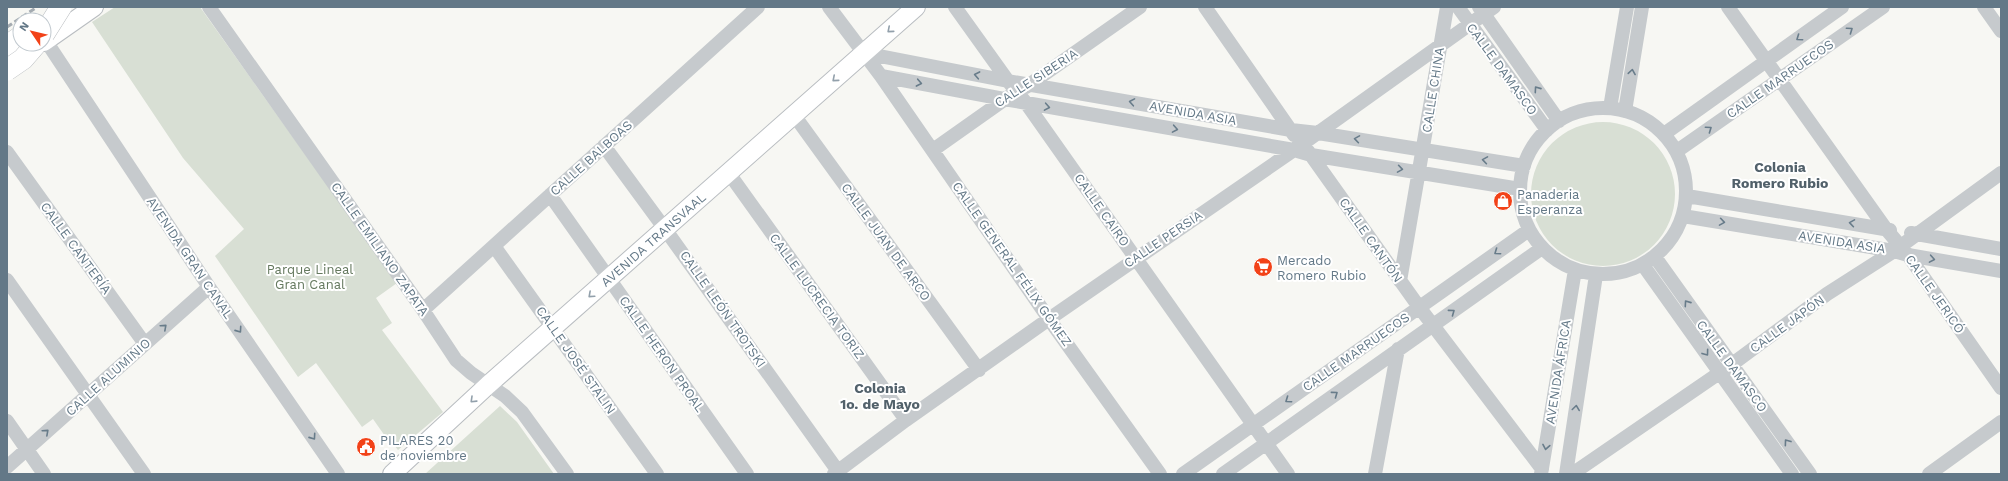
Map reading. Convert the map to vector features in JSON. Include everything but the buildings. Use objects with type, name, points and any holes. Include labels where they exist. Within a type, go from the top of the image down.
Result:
[{"type":"highway","points":[[52,22],[61,7]]},
{"type":"highway","points":[[52,25],[65,7]]},
{"type":"highway","points":[[7,70],[23,60],[30,52]]},
{"type":"main road","name":"AVENIDA TRANSVAAL","points":[[392,474],[488,385],[916,7]]},
{"type":"main road","points":[[52,33],[90,10]]},
{"type":"main road","points":[[7,66],[25,52]]},
{"type":"street","name":"CALLE EMILIANO ZAPATA","points":[[209,7],[423,310],[456,360],[488,385],[505,396],[522,412],[567,474]]},
{"type":"street","name":"CALLE BALBOAS","points":[[423,310],[758,7]]},
{"type":"street","name":"CALLE GENERAL FÉLIX GÓMEZ","points":[[829,7],[881,76],[1049,319],[1160,474]]},
{"type":"street","name":"CALLE CAIRO","points":[[956,7],[1008,81],[1026,103],[1288,474]]},
{"type":"street","name":"CALLE SIBERIA","points":[[933,150],[1004,99],[1031,84],[1140,7]]},
{"type":"street","name":"CALLE CANTÓN","points":[[1206,7],[1291,130],[1302,150],[1541,471]]},
{"type":"street","name":"CALLE CHINA","points":[[1400,281],[1420,172],[1447,7]]},
{"type":"street","name":"CALLE DAMASCO","points":[[1458,7],[1547,130]]},
{"type":"street","points":[[1610,108],[1627,7]]},
{"type":"street","points":[[1625,111],[1642,7]]},
{"type":"street","name":"CALLE JERICÓ","points":[[1728,7],[2001,388]]},
{"type":"street","name":"CALLE MARRUECOS","points":[[1664,134],[1842,7]]},
{"type":"street","name":"CALLE MARRUECOS","points":[[1677,151],[1781,80],[1883,7]]},
{"type":"street","points":[[1984,7],[2001,31]]},
{"type":"street","name":"CALLE PERSIA","points":[[837,473],[906,420],[1136,258],[1302,150],[1318,133],[1470,24],[1486,9]]},
{"type":"street","name":"CALLE DAMASCO","points":[[1486,9],[1559,121]]},
{"type":"street","points":[[7,75],[29,52]]},
{"type":"street","name":"AVENIDA GRAN CANAL","points":[[51,52],[209,287],[338,474]]},
{"type":"street","name":"AVENIDA ASIA","points":[[864,53],[1008,81],[1291,130],[1524,166]]},
{"type":"street","name":"AVENIDA ASIA","points":[[881,76],[1026,103],[1520,189]]},
{"type":"street","points":[[1610,108],[1625,111],[1646,120],[1664,134],[1677,151],[1685,173],[1687,196],[1683,216],[1667,245],[1649,261],[1628,271],[1612,274],[1596,275],[1575,270],[1563,265],[1542,248],[1529,230],[1522,210],[1520,189],[1524,166],[1533,146],[1547,130],[1559,121],[1584,110],[1610,108]]},
{"type":"street","name":"CALLE JUAN DE ARCO","points":[[794,114],[979,370]]},
{"type":"street","name":"CALLE LEÓN TROTSKI","points":[[604,146],[665,229],[837,473]]},
{"type":"street","name":"CALLE CANTERÍA","points":[[7,152],[145,344]]},
{"type":"street","name":"CALLE LUCRECIA TORIZ","points":[[728,172],[906,420]]},
{"type":"street","name":"CALLE JAPÓN","points":[[1572,474],[1726,369],[1827,294],[1901,250],[1916,234],[2001,173]]},
{"type":"street","name":"CALLE HERON PROAL","points":[[550,195],[747,474]]},
{"type":"street","name":"AVENIDA ASIA","points":[[1687,196],[2001,249]]},
{"type":"street","name":"AVENIDA ASIA","points":[[1683,216],[1901,250],[2001,271]]},
{"type":"street","name":"CALLE MARRUECOS","points":[[1183,474],[1529,230]]},
{"type":"street","name":"CALLE JOSÉ STALIN","points":[[494,246],[657,474]]},
{"type":"street","name":"CALLE MARRUECOS","points":[[1223,474],[1542,248]]},
{"type":"street","name":"CALLE DAMASCO","points":[[1649,261],[1726,369],[1810,474]]},
{"type":"street","name":"AVENIDA ÁFRICA","points":[[1541,471],[1575,270]]},
{"type":"street","name":"AVENIDA ÁFRICA","points":[[1566,474],[1596,275]]},
{"type":"street","points":[[7,280],[89,394],[144,474]]},
{"type":"street","name":"CALLE ALUMINIO","points":[[7,467],[209,287]]},
{"type":"street","points":[[1376,474],[1398,350]]},
{"type":"street","name":"CALLE DAMASCO","points":[[1726,369],[1792,474]]},
{"type":"street","points":[[7,421],[44,474]]},
{"type":"street","points":[[1929,474],[2001,422]]},
{"type":"green space","name":"Parque Lineal Gran Canal","points":[[115,7],[200,7],[397,283],[376,298],[392,323],[382,330],[443,412],[398,450],[394,445],[392,446],[373,419],[362,427],[316,363],[298,377],[215,256],[244,229],[183,158],[92,22]]},
{"type":"green space","points":[[1596,122],[1610,122],[1637,130],[1649,138],[1659,148],[1670,166],[1674,180],[1674,208],[1670,222],[1659,240],[1649,250],[1631,261],[1610,266],[1596,266],[1569,258],[1557,250],[1547,240],[1536,222],[1531,201],[1531,187],[1539,160],[1547,148],[1557,138],[1575,127]]},
{"type":"green space","points":[[500,406],[517,422],[554,474],[425,474]]},
{"type":"railway","points":[[7,27],[37,7]]},
{"type":"place","name":"Panaderia Esperanza","points":[[1503,201]]},
{"type":"place","name":"Mercado Romero Rubio","points":[[1263,267]]},
{"type":"place","name":"PILARES 20 de noviembre","points":[[366,447]]},
{"type":"district","name":"Colonia Romero Rubio","points":[[1780,176]]},
{"type":"district","name":"Colonia 1o. de Mayo","points":[[880,396]]}]
